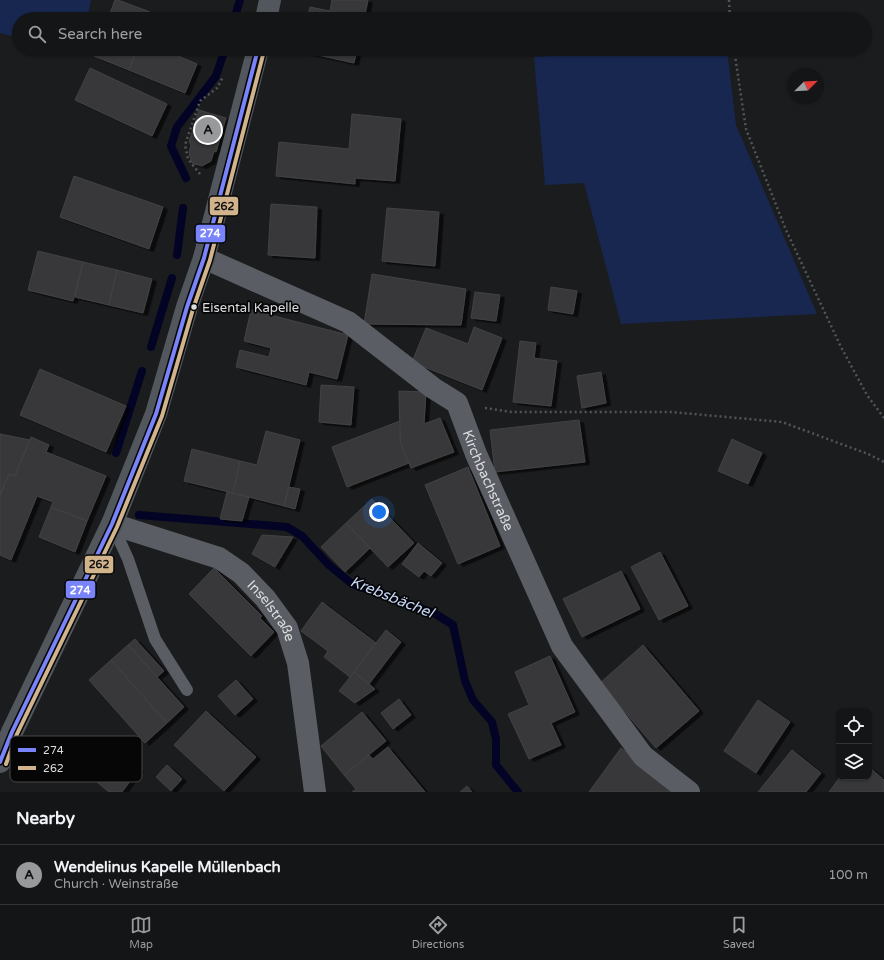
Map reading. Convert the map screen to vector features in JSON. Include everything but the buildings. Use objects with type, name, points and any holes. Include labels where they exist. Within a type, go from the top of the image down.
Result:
[{"type":"main road","points":[[267,12],[270,0]]},
{"type":"main road","points":[[10,736],[112,524],[156,414],[184,314],[204,258],[256,56]]},
{"type":"main road","points":[[0,762],[10,737]]},
{"type":"street","points":[[204,258],[348,322],[433,388],[457,403]]},
{"type":"street","name":"Kirchbachstraße","points":[[457,403],[476,454],[562,646],[642,756],[689,792]]},
{"type":"street","name":"Inselstraße","points":[[112,524],[219,558],[241,573],[265,598],[287,628],[298,663],[317,791]]},
{"type":"lane","points":[[112,524],[128,559],[155,639],[187,690]]},
{"type":"path","points":[[729,0],[730,12]]},
{"type":"path","points":[[735,56],[746,129],[786,230],[841,348],[867,394],[884,418]]},
{"type":"path","points":[[201,175],[188,159],[185,145],[200,101],[217,88],[224,76]]},
{"type":"path","points":[[457,403],[512,412],[671,412],[782,422],[868,454],[884,462]]},
{"type":"shaded area","points":[[0,0],[91,0],[88,12],[12,12],[12,36],[0,33]]},
{"type":"shaded area","points":[[728,56],[736,125],[817,314],[621,324],[584,183],[545,185],[534,57]]},
{"type":"waterway","name":"Krebsbächel","points":[[236,12],[240,0]]},
{"type":"waterway","name":"Krebsbächel","points":[[186,178],[171,146],[177,127],[216,76],[223,56]]},
{"type":"waterway","name":"Krebsbächel","points":[[177,255],[183,208]]},
{"type":"waterway","name":"Krebsbächel","points":[[151,347],[172,278]]},
{"type":"waterway","name":"Krebsbächel","points":[[116,453],[142,371]]},
{"type":"waterway","name":"Krebsbächel","points":[[139,515],[287,527],[302,536],[329,565],[352,584],[434,613],[453,625],[465,681],[473,700],[492,722],[496,739],[496,765],[518,792]]},
{"type":"transit line","name":"274","points":[[10,736],[112,524],[156,414],[187,307],[204,258],[256,56]]},
{"type":"transit line","name":"262","points":[[16,736],[117,527],[162,416],[193,309],[210,260],[263,56]]},
{"type":"transit line","name":"274","points":[[0,762],[10,737]]},
{"type":"transit line","name":"262","points":[[6,764],[10,753]]},
{"type":"place","name":"Wendelinus Kapelle Müllenbach","points":[[208,130]]},
{"type":"place","name":"Eisental Kapelle","points":[[194,307]]}]
